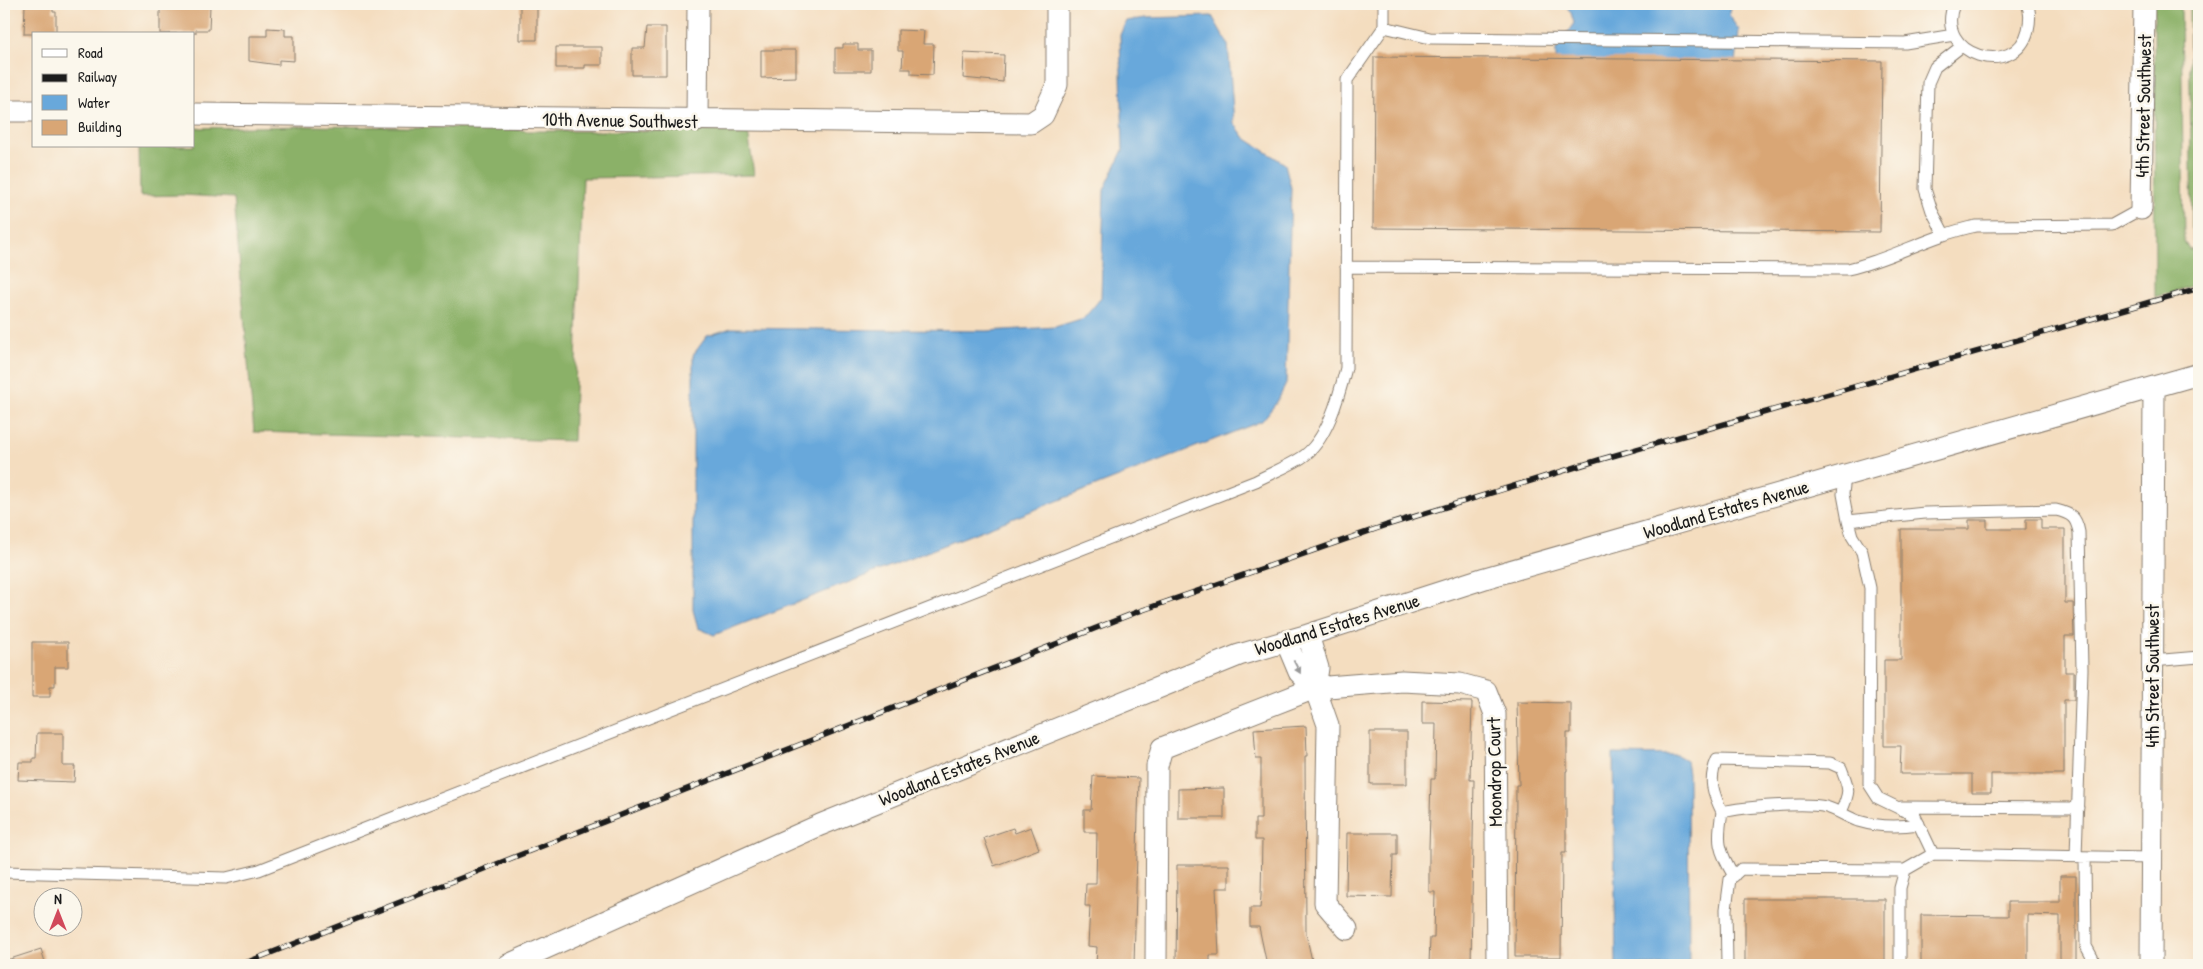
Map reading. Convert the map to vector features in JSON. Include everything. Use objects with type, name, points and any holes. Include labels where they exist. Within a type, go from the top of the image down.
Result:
[{"type":"street","points":[[697,121],[698,4]]},
{"type":"street","name":"10th Avenue Southwest","points":[[195,114],[697,121],[1031,123],[1043,115],[1057,84],[1057,4]]},
{"type":"street","name":"4th Street Southwest","points":[[2141,209],[2144,4]]},
{"type":"street","points":[[4,111],[32,111]]},
{"type":"street","name":"Woodland Estates Avenue","points":[[508,965],[820,825],[1238,655],[1308,635],[1486,578],[2199,374]]},
{"type":"street","name":"4th Street Southwest","points":[[2151,965],[2154,388]]},
{"type":"street","points":[[1308,635],[1318,668],[1316,688],[1328,725],[1325,902],[1347,929]]},
{"type":"street","points":[[1286,641],[1298,672],[1316,688]]},
{"type":"street","name":"Moondrop Court","points":[[1156,965],[1157,766],[1162,748],[1316,688],[1402,682],[1460,684],[1486,691],[1495,714],[1497,965]]},
{"type":"lane","points":[[4,872],[226,878],[259,870],[1256,481],[1303,457],[1322,435],[1338,402],[1346,368],[1347,80],[1384,27],[1384,4]]},
{"type":"lane","points":[[1954,4],[1951,23],[1954,35],[1962,46],[1972,54],[1984,58],[1998,57],[2010,53],[2020,45],[2027,33],[2030,21],[2027,4]]},
{"type":"lane","points":[[1384,27],[1430,38],[1905,43],[1954,35]]},
{"type":"lane","points":[[1944,234],[1932,211],[1925,189],[1928,83],[1935,67],[1962,46]]},
{"type":"lane","points":[[1346,267],[1848,269],[1872,264],[1944,234],[1976,226],[2112,225],[2141,209]]},
{"type":"lane","points":[[1845,476],[1843,494],[1848,521],[1852,536],[1862,552],[1870,588],[1869,784],[1878,798],[1899,806],[1916,816],[1933,854]]},
{"type":"lane","points":[[1848,521],[1925,513],[2056,510],[2071,514],[2076,520],[2079,532],[2082,669],[2078,808],[2086,946],[2093,959],[2093,965]]},
{"type":"lane","points":[[2152,661],[2199,657]]},
{"type":"lane","points":[[1734,876],[1725,862],[1718,840],[1722,812],[1715,797],[1711,773],[1717,760],[1830,763],[1841,768],[1849,786],[1849,794],[1841,812]]},
{"type":"lane","points":[[1722,812],[1735,809],[1824,806],[1870,824],[1894,827],[1919,824]]},
{"type":"lane","points":[[1899,806],[2078,808]]},
{"type":"lane","points":[[1727,965],[1726,909],[1730,879],[1741,869],[1905,870],[1933,854],[2152,858]]},
{"type":"lane","points":[[1900,965],[1900,888],[1905,870]]},
{"type":"green space","points":[[2154,4],[2181,4],[2184,241],[2189,250],[2199,249],[2199,284],[2155,297]]},
{"type":"green space","points":[[2189,4],[2199,4],[2199,239],[2192,241]]},
{"type":"green space","points":[[307,126],[503,128],[528,131],[748,131],[754,175],[583,178],[573,441],[254,432],[234,198],[182,195],[140,196],[139,148],[195,148],[195,128]]},
{"type":"water","points":[[1565,4],[1732,4],[1729,16],[1739,30],[1729,146],[1556,76],[1556,49],[1574,23],[1571,13]]},
{"type":"water","points":[[1212,16],[1228,44],[1234,123],[1245,138],[1285,164],[1291,188],[1286,384],[1277,402],[1262,421],[714,635],[698,628],[693,610],[693,355],[707,336],[731,328],[987,331],[1055,327],[1084,318],[1101,298],[1104,190],[1123,150],[1120,35],[1126,21],[1146,18]]},
{"type":"water","points":[[1613,754],[1677,755],[1686,760],[1688,774],[1689,965],[1616,965]]},
{"type":"building","points":[[25,4],[53,4],[53,12],[56,12],[56,32],[24,34]]},
{"type":"building","points":[[520,4],[537,4],[537,40],[520,40]]},
{"type":"building","points":[[170,6],[210,6],[209,30],[196,30],[196,33],[160,32],[160,8],[170,8]]},
{"type":"building","points":[[647,27],[666,27],[666,75],[632,75],[632,48],[645,48]]},
{"type":"building","points":[[267,28],[285,29],[285,36],[294,36],[294,61],[279,60],[279,65],[249,61],[249,36],[267,36]]},
{"type":"building","points":[[898,30],[924,31],[923,44],[934,44],[933,75],[911,74],[911,69],[902,69],[903,51],[898,51]]},
{"type":"building","points":[[843,44],[858,44],[858,50],[871,50],[871,71],[835,71],[835,48],[843,48]]},
{"type":"building","points":[[556,47],[602,47],[602,65],[585,65],[585,68],[556,68]]},
{"type":"building","points":[[761,50],[796,50],[796,77],[761,78]]},
{"type":"building","points":[[964,53],[1004,55],[1003,82],[963,78]]},
{"type":"building","points":[[1374,57],[1882,61],[1880,232],[1373,228]]},
{"type":"building","points":[[2026,519],[2041,519],[2041,529],[2065,529],[2065,603],[2073,603],[2074,636],[2065,636],[2065,672],[2074,672],[2074,700],[2064,700],[2064,774],[1991,774],[1991,793],[1972,793],[1972,774],[1900,774],[1901,746],[1884,746],[1884,660],[1901,660],[1901,529],[1969,529],[1969,520],[1987,520],[1987,529],[2026,529]]},
{"type":"building","points":[[32,642],[68,642],[68,667],[55,667],[55,686],[50,686],[50,697],[32,697]]},
{"type":"building","points":[[1422,701],[1472,702],[1470,780],[1474,780],[1471,965],[1429,965],[1430,938],[1434,938],[1435,892],[1429,892],[1429,848],[1431,779],[1435,779],[1436,724],[1422,724]]},
{"type":"building","points":[[1517,702],[1571,703],[1571,733],[1567,733],[1566,853],[1562,853],[1561,957],[1515,957],[1516,785],[1519,785]]},
{"type":"building","points":[[1306,726],[1306,934],[1313,965],[1267,965],[1259,927],[1250,927],[1250,908],[1260,908],[1261,896],[1262,840],[1255,840],[1255,819],[1261,819],[1261,759],[1256,759],[1254,729]]},
{"type":"building","points":[[1370,732],[1407,732],[1407,784],[1370,784]]},
{"type":"building","points":[[37,733],[63,733],[63,766],[75,766],[74,782],[18,780],[19,762],[33,762],[33,758],[36,758]]},
{"type":"building","points":[[1093,776],[1139,778],[1134,965],[1096,965],[1097,947],[1088,946],[1090,906],[1085,906],[1086,884],[1096,884],[1097,832],[1084,832],[1084,810],[1091,810]]},
{"type":"building","points":[[1224,788],[1224,818],[1178,818],[1178,789]]},
{"type":"building","points":[[1031,827],[1039,849],[994,866],[984,838],[1013,828],[1015,833]]},
{"type":"building","points":[[1347,833],[1397,833],[1397,855],[1393,855],[1392,897],[1346,896]]},
{"type":"building","points":[[1177,865],[1229,865],[1229,888],[1216,888],[1219,955],[1210,955],[1210,965],[1176,965]]},
{"type":"building","points":[[2060,876],[2076,876],[2076,965],[2060,965],[2060,916],[2028,915],[2028,965],[1921,965],[1921,915],[2008,916],[2008,902],[2060,902]]},
{"type":"building","points":[[1745,899],[1885,899],[1885,965],[1745,965]]},
{"type":"building","points":[[41,949],[46,965],[4,965],[4,961]]},
{"type":"railway","points":[[240,965],[1137,612],[1387,525],[1602,459],[2199,288]]}]
